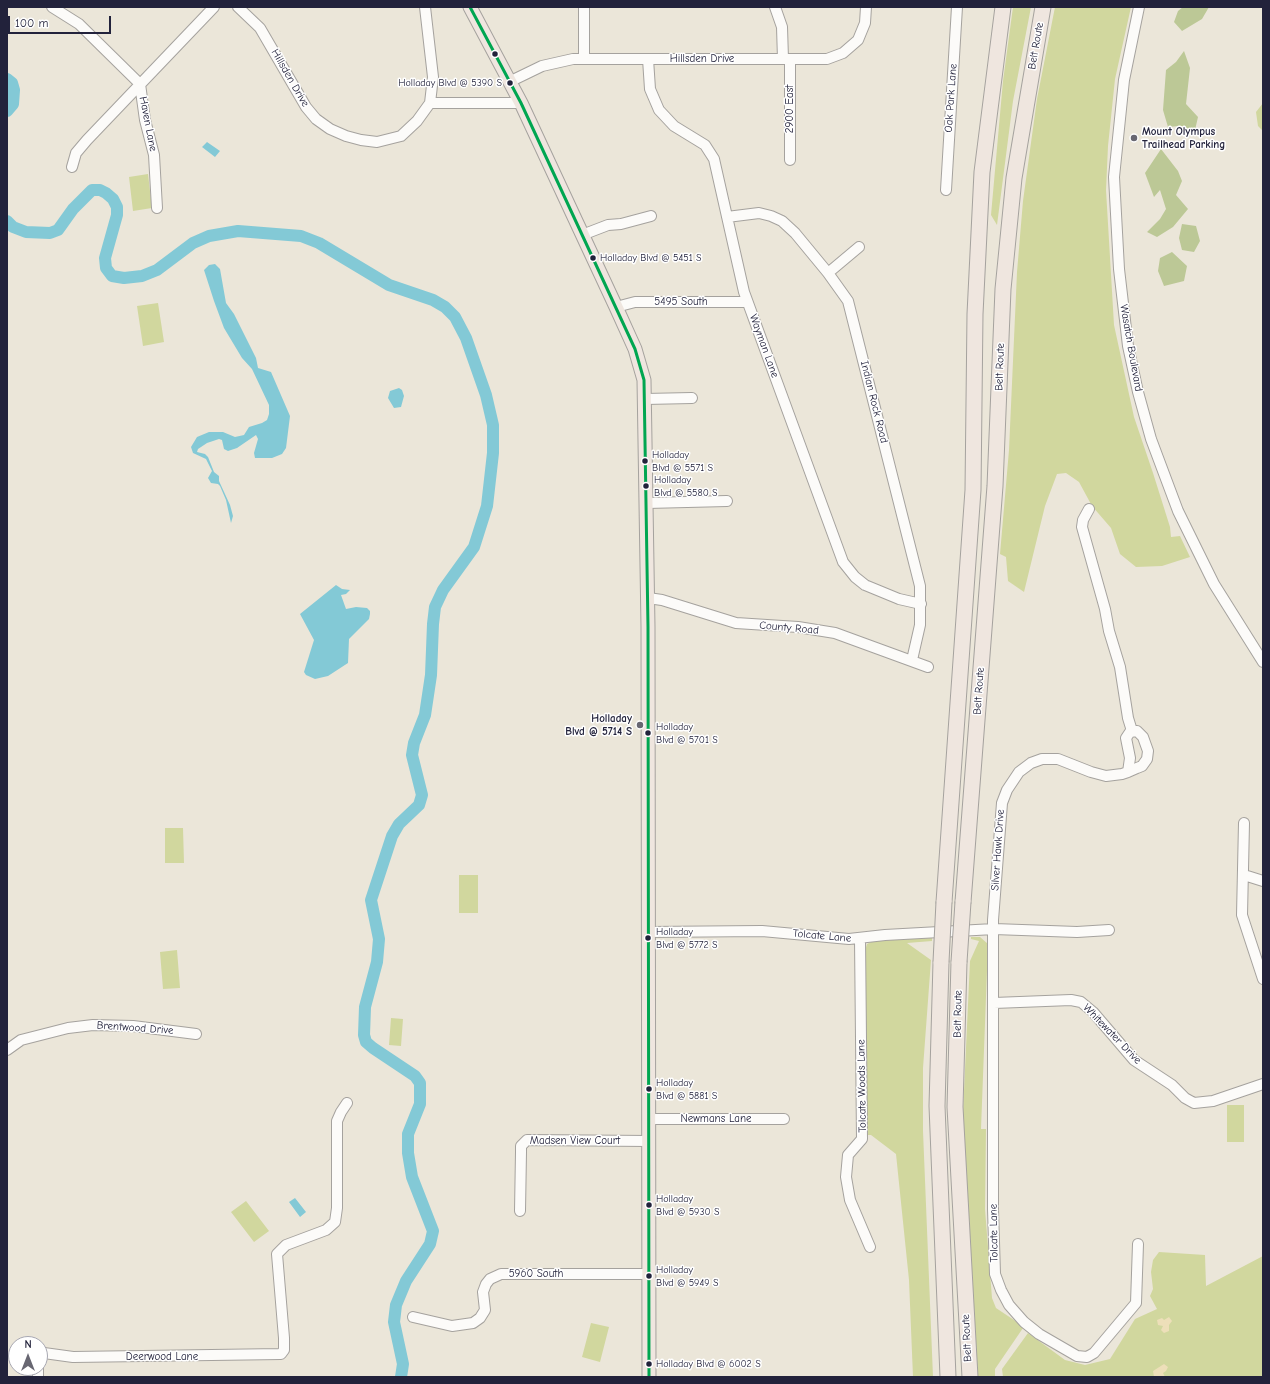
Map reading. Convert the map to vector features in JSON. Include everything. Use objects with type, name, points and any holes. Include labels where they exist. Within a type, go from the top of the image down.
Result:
[{"type":"highway","name":"Belt Route","points":[[947,1373],[937,1106],[941,962],[972,490],[975,314],[982,172],[1003,7]]},
{"type":"highway","name":"Belt Route","points":[[970,1377],[955,1107],[959,962],[995,486],[1003,289],[1014,178],[1043,7]]},
{"type":"main road","points":[[470,7],[520,103],[616,307],[638,356],[644,380],[647,503],[650,932],[649,1377]]},
{"type":"street","name":"Haven Lane","points":[[52,7],[79,24],[140,84],[145,120],[154,155],[157,208]]},
{"type":"street","points":[[72,167],[76,153],[214,7]]},
{"type":"street","name":"Hillsden Drive","points":[[238,7],[260,28],[306,107],[316,119],[330,129],[361,140],[377,142],[390,140],[401,136],[408,131],[430,103]]},
{"type":"street","points":[[425,7],[433,77],[430,103],[520,103]]},
{"type":"street","points":[[584,7],[584,59]]},
{"type":"street","name":"2900 East","points":[[775,7],[782,26],[786,59],[790,160]]},
{"type":"street","name":"Hillsden Drive","points":[[509,82],[550,64],[584,59],[827,59],[843,53],[854,45],[861,35],[865,23],[866,7]]},
{"type":"street","name":"Oak Park Lane","points":[[946,190],[957,7]]},
{"type":"street","name":"Wasatch Boulevard","points":[[1139,7],[1122,87],[1115,154],[1114,188],[1119,278],[1131,358],[1151,439],[1178,511],[1214,584],[1263,662]]},
{"type":"street","name":"Wayman Lane","points":[[648,59],[650,89],[659,110],[674,126],[705,145],[714,159],[747,302],[843,562],[855,577],[865,585],[899,599],[921,604]]},
{"type":"street","name":"Indian Rock Road","points":[[727,216],[759,213],[777,218],[795,233],[828,273],[845,296],[852,312],[920,586],[921,604],[919,629],[912,660]]},
{"type":"street","points":[[582,235],[604,226],[621,224],[650,216]]},
{"type":"street","points":[[828,273],[859,246]]},
{"type":"street","name":"5495 South","points":[[616,307],[635,302],[747,302]]},
{"type":"street","points":[[645,399],[692,398]]},
{"type":"street","points":[[647,503],[727,501]]},
{"type":"street","points":[[1090,509],[1083,520],[1082,527],[1120,667],[1128,718],[1132,731],[1128,733],[1126,738],[1130,758],[1128,772]]},
{"type":"street","name":"County Road","points":[[648,598],[668,601],[736,623],[798,627],[835,633],[928,667]]},
{"type":"street","name":"Silver Hawk Drive","points":[[994,929],[1001,809],[1004,796],[1015,777],[1031,763],[1047,758],[1063,760],[1101,775],[1117,775],[1128,772],[1142,766],[1148,757],[1143,737],[1138,732],[1132,731]]},
{"type":"street","points":[[1244,823],[1242,915],[1263,979]]},
{"type":"street","points":[[1244,875],[1263,881]]},
{"type":"street","name":"Tolcate Lane","points":[[650,932],[762,931],[837,939],[860,939],[885,935],[994,929],[1077,932],[1109,930]]},
{"type":"street","name":"Tolcate Lane","points":[[994,929],[994,1264],[999,1286],[1009,1305],[1018,1316],[1039,1334],[1077,1356],[1091,1356],[1136,1303],[1138,1244]]},
{"type":"street","name":"Tolcate Woods Lane","points":[[860,939],[862,1140],[848,1155],[846,1177],[850,1200],[870,1247]]},
{"type":"street","name":"Whitewater Drive","points":[[994,1003],[1071,1000],[1081,1002],[1093,1012],[1134,1060],[1172,1085],[1185,1098],[1194,1103],[1212,1101],[1263,1084]]},
{"type":"street","name":"Brentwood Drive","points":[[7,1050],[21,1040],[68,1028],[93,1025],[133,1026],[196,1034]]},
{"type":"street","name":"Deerwood Lane","points":[[48,1354],[73,1357],[281,1354],[284,1350],[277,1254],[286,1245],[326,1230],[332,1226],[336,1219],[337,1121],[347,1104]]},
{"type":"street","name":"Newmans Lane","points":[[649,1120],[784,1120]]},
{"type":"street","name":"Madsen View Court","points":[[520,1211],[521,1146],[528,1140],[649,1141]]},
{"type":"street","name":"5960 South","points":[[413,1317],[452,1326],[473,1323],[480,1318],[485,1310],[483,1292],[486,1284],[490,1279],[501,1274],[649,1274]]},
{"type":"green space","points":[[1013,7],[1031,7],[1013,101],[997,225],[991,215],[1003,81]]},
{"type":"green space","points":[[1055,7],[1131,7],[1115,79],[1108,146],[1106,190],[1114,325],[1134,417],[1170,527],[1171,537],[1180,536],[1190,557],[1162,566],[1136,567],[1120,554],[1111,528],[1092,506],[1079,482],[1066,473],[1057,474],[1045,506],[1024,592],[1008,581],[1006,557],[1000,554],[1009,450],[1017,272],[1023,201],[1037,99]]},
{"type":"green space","points":[[1183,7],[1209,7],[1202,19],[1182,31],[1174,22],[1178,11]]},
{"type":"green space","points":[[1184,51],[1190,68],[1186,104],[1198,117],[1195,130],[1179,126],[1168,127],[1163,110],[1166,70],[1176,62]]},
{"type":"green space","points":[[1263,103],[1263,131],[1258,126],[1256,112]]},
{"type":"green space","points":[[1161,149],[1178,171],[1182,181],[1176,195],[1188,209],[1173,227],[1157,237],[1147,232],[1160,219],[1166,209],[1160,190],[1154,197],[1145,173]]},
{"type":"green space","points":[[148,174],[152,208],[133,211],[129,177]]},
{"type":"green space","points":[[1182,224],[1196,226],[1200,241],[1194,252],[1182,250],[1179,238]]},
{"type":"green space","points":[[1172,252],[1187,266],[1184,281],[1164,286],[1158,271],[1160,258]]},
{"type":"green space","points":[[158,303],[164,342],[143,346],[137,306]]},
{"type":"green space","points":[[165,828],[183,828],[184,863],[165,863]]},
{"type":"green space","points":[[459,875],[478,875],[478,913],[459,913]]},
{"type":"green space","points":[[971,937],[980,937],[988,944],[981,1129],[986,1129],[985,1209],[992,1298],[996,1308],[1017,1322],[1023,1328],[995,1369],[995,1377],[978,1377],[963,1113],[970,961],[979,941],[971,939]]},
{"type":"green space","points":[[932,938],[932,941],[907,943],[931,960],[923,1068],[923,1131],[933,1377],[913,1377],[909,1280],[896,1154],[871,1135],[868,1135],[865,1097],[865,951],[867,944],[873,941]]},
{"type":"green space","points":[[177,950],[180,988],[163,989],[160,952]]},
{"type":"green space","points":[[391,1018],[403,1019],[401,1046],[389,1045]]},
{"type":"green space","points":[[1227,1105],[1244,1105],[1244,1142],[1227,1142]]},
{"type":"green space","points":[[246,1201],[269,1231],[254,1242],[231,1212]]},
{"type":"green space","points":[[1159,1252],[1205,1255],[1206,1286],[1263,1256],[1263,1377],[1003,1377],[1002,1369],[1028,1333],[1065,1360],[1085,1365],[1110,1359],[1135,1319],[1157,1309],[1150,1296],[1153,1289],[1151,1272],[1153,1260]]},
{"type":"green space","points":[[591,1323],[609,1327],[600,1362],[582,1357]]},
{"type":"sand","points":[[1169,1317],[1172,1321],[1169,1325],[1169,1331],[1164,1333],[1161,1330],[1163,1326],[1158,1325],[1157,1320],[1162,1318],[1164,1320]]},
{"type":"sand","points":[[1164,1364],[1168,1367],[1163,1373],[1165,1377],[1154,1377],[1153,1371]]},
{"type":"water","points":[[207,142],[220,151],[215,157],[202,147]]},
{"type":"water","points":[[215,264],[220,269],[226,303],[234,314],[256,358],[258,368],[271,372],[290,416],[286,448],[282,454],[272,458],[255,458],[254,453],[258,439],[256,435],[237,448],[228,451],[224,449],[222,440],[219,439],[207,443],[198,449],[197,452],[205,454],[208,457],[214,472],[219,476],[219,481],[230,505],[233,516],[231,523],[226,500],[220,486],[218,484],[211,483],[208,478],[212,471],[206,459],[193,453],[191,447],[197,437],[209,432],[223,432],[235,437],[244,435],[249,427],[267,420],[269,405],[252,369],[242,358],[224,328],[204,270],[209,265]]},
{"type":"water","points":[[399,388],[402,390],[404,396],[401,407],[394,408],[388,398],[390,391]]},
{"type":"water","points":[[336,585],[342,589],[350,590],[346,594],[341,595],[346,609],[356,607],[367,608],[370,611],[369,619],[349,639],[348,663],[328,676],[315,679],[306,675],[304,672],[314,640],[300,614]]},
{"type":"water","points":[[295,1198],[306,1212],[300,1217],[289,1202]]},
{"type":"waterway","points":[[7,79],[12,83],[14,90],[13,104],[7,111]]},
{"type":"waterway","points":[[7,221],[13,227],[26,232],[50,233],[58,230],[73,209],[92,190],[100,190],[113,199],[117,207],[117,215],[105,258],[106,268],[112,276],[124,278],[142,276],[157,270],[193,243],[209,236],[238,231],[301,236],[319,243],[389,285],[433,300],[445,307],[455,317],[466,338],[486,395],[493,425],[493,453],[487,506],[474,547],[443,590],[435,607],[431,675],[425,715],[414,743],[412,755],[422,795],[419,805],[399,824],[392,836],[371,900],[379,939],[377,962],[365,1007],[364,1035],[366,1042],[415,1076],[420,1083],[420,1104],[408,1134],[408,1153],[412,1177],[433,1231],[430,1244],[406,1281],[396,1305],[394,1322],[403,1364],[401,1377]]},
{"type":"transit line","points":[[470,7],[521,103],[635,349],[644,380],[648,627],[649,1377]]},
{"type":"place","name":"Holladay Blvd @ 5390 S","points":[[510,83]]},
{"type":"place","name":"Mount Olympus Trailhead Parking","points":[[1134,138]]},
{"type":"place","name":"Holladay Blvd @ 5451 S","points":[[593,258]]},
{"type":"place","name":"Holladay Blvd @ 5571 S","points":[[645,461]]},
{"type":"place","name":"Holladay Blvd @ 5580 S","points":[[646,486]]},
{"type":"place","name":"Holladay Blvd @ 5714 S","points":[[640,725]]},
{"type":"place","name":"Holladay Blvd @ 5701 S","points":[[648,733]]},
{"type":"place","name":"Holladay Blvd @ 5772 S","points":[[648,938]]},
{"type":"place","name":"Holladay Blvd @ 5881 S","points":[[649,1089]]},
{"type":"place","name":"Holladay Blvd @ 5930 S","points":[[649,1205]]},
{"type":"place","name":"Holladay Blvd @ 5949 S","points":[[649,1276]]},
{"type":"place","name":"Holladay Blvd @ 6002 S","points":[[649,1364]]}]
